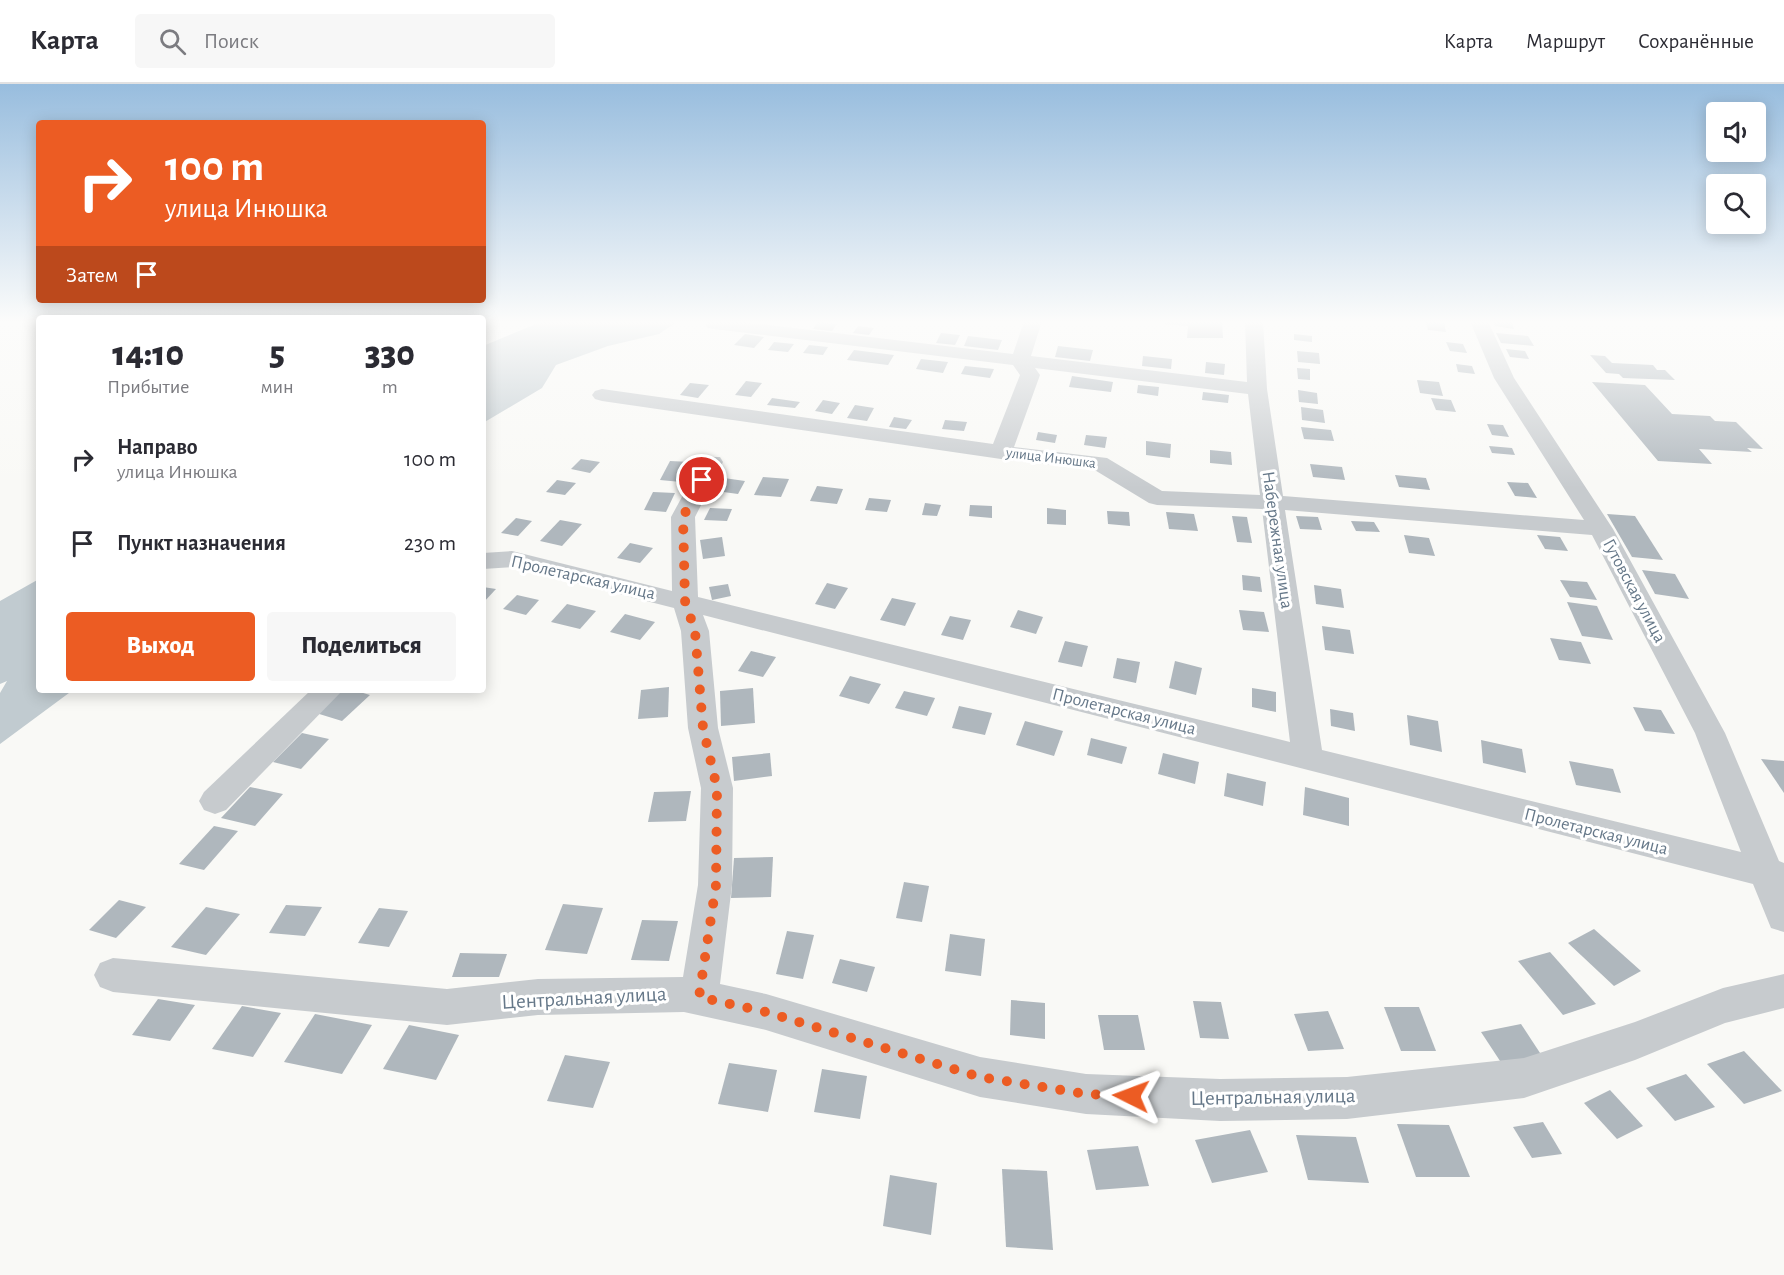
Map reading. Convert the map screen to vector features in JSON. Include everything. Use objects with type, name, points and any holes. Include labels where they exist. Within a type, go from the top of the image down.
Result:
[{"type":"street","points":[[1002,452],[1029,377]]},
{"type":"street","points":[[1148,377],[1257,389]]},
{"type":"street","name":"Набережная улица","points":[[1256,377],[1308,759]]},
{"type":"street","name":"Гутовская улица","points":[[1503,377],[1601,529],[1710,733],[1774,875],[1784,917]]},
{"type":"street","name":"улица Инюшка","points":[[602,395],[1002,452],[1099,463],[1157,498],[1272,502],[1601,529]]},
{"type":"street","points":[[699,997],[716,885],[717,788],[703,728],[695,631],[685,601],[683,517],[712,462]]},
{"type":"street","name":"Пролетарская улица","points":[[486,561],[512,559],[685,601],[1774,875]]},
{"type":"street","points":[[215,801],[326,693]]},
{"type":"street","name":"Центральная улица","points":[[113,975],[447,1007],[538,997],[684,994],[766,1012],[980,1077],[1086,1094],[1220,1100],[1347,1098],[1524,1078],[1635,1041],[1723,1006],[1784,991]]},
{"type":"shaded area","points":[[486,377],[549,377],[542,388],[486,421]]},
{"type":"shaded area","points":[[36,581],[36,693],[69,693],[0,744],[0,693],[7,681],[0,684],[0,601]]},
{"type":"building","points":[[1072,377],[1113,382],[1111,392],[1069,387]]},
{"type":"building","points":[[1298,377],[1310,377],[1310,380],[1298,379]]},
{"type":"building","points":[[1622,377],[1672,377],[1675,380]]},
{"type":"building","points":[[1417,380],[1439,382],[1443,396],[1420,393]]},
{"type":"building","points":[[746,381],[762,383],[751,397],[735,395]]},
{"type":"building","points":[[1592,382],[1645,385],[1672,414],[1710,416],[1715,421],[1736,422],[1763,449],[1747,448],[1752,452],[1699,449],[1712,464],[1658,461]]},
{"type":"building","points":[[690,383],[709,385],[698,398],[680,395]]},
{"type":"building","points":[[1138,385],[1159,387],[1158,396],[1137,393]]},
{"type":"building","points":[[1298,390],[1317,393],[1318,404],[1299,402]]},
{"type":"building","points":[[1203,392],[1229,395],[1228,403],[1202,400]]},
{"type":"building","points":[[772,398],[800,402],[795,408],[767,405]]},
{"type":"building","points":[[1431,398],[1451,400],[1456,412],[1436,410]]},
{"type":"building","points":[[823,400],[840,403],[832,414],[815,411]]},
{"type":"building","points":[[855,405],[874,408],[867,421],[847,418]]},
{"type":"building","points":[[1301,407],[1323,410],[1325,423],[1302,420]]},
{"type":"building","points":[[894,417],[912,420],[906,429],[889,427]]},
{"type":"building","points":[[945,420],[967,422],[964,431],[942,429]]},
{"type":"building","points":[[1487,424],[1503,425],[1509,437],[1492,435]]},
{"type":"building","points":[[1301,427],[1331,430],[1334,441],[1304,439]]},
{"type":"building","points":[[1038,432],[1057,435],[1055,443],[1036,440]]},
{"type":"building","points":[[1086,435],[1107,437],[1105,448],[1084,445]]},
{"type":"building","points":[[1146,441],[1171,444],[1170,458],[1146,455]]},
{"type":"building","points":[[1489,446],[1512,448],[1515,455],[1492,453]]},
{"type":"building","points":[[1210,450],[1231,452],[1232,465],[1210,463]]},
{"type":"building","points":[[581,459],[600,462],[590,473],[571,469]]},
{"type":"building","points":[[670,461],[691,462],[681,482],[660,480]]},
{"type":"building","points":[[1310,464],[1342,467],[1345,480],[1313,477]]},
{"type":"building","points":[[1395,475],[1426,478],[1430,490],[1399,487]]},
{"type":"building","points":[[763,477],[789,479],[781,497],[754,495]]},
{"type":"building","points":[[724,478],[745,481],[738,494],[716,491]]},
{"type":"building","points":[[557,480],[576,483],[565,495],[546,492]]},
{"type":"building","points":[[1507,482],[1528,483],[1537,498],[1515,496]]},
{"type":"building","points":[[817,486],[843,489],[837,504],[810,501]]},
{"type":"building","points":[[653,492],[675,493],[666,512],[644,510]]},
{"type":"building","points":[[869,498],[891,500],[887,512],[865,510]]},
{"type":"building","points":[[925,503],[941,505],[937,516],[922,515]]},
{"type":"building","points":[[970,505],[992,506],[992,518],[969,516]]},
{"type":"building","points":[[710,508],[732,509],[727,521],[704,520]]},
{"type":"building","points":[[1047,508],[1066,510],[1066,525],[1047,524]]},
{"type":"building","points":[[1107,511],[1129,512],[1130,526],[1108,524]]},
{"type":"building","points":[[1166,512],[1194,514],[1198,531],[1169,529]]},
{"type":"building","points":[[1607,514],[1635,516],[1663,560],[1632,557]]},
{"type":"building","points":[[1232,516],[1247,517],[1252,543],[1237,542]]},
{"type":"building","points":[[1296,516],[1318,517],[1322,530],[1300,529]]},
{"type":"building","points":[[516,518],[532,521],[518,536],[501,533]]},
{"type":"building","points":[[560,520],[582,524],[562,546],[540,541]]},
{"type":"building","points":[[1351,521],[1374,522],[1380,532],[1356,531]]},
{"type":"building","points":[[1404,535],[1429,538],[1435,556],[1409,553]]},
{"type":"building","points":[[1537,535],[1560,537],[1568,551],[1545,549]]},
{"type":"building","points":[[722,537],[725,556],[703,559],[700,540]]},
{"type":"building","points":[[630,543],[653,548],[640,563],[617,558]]},
{"type":"building","points":[[1642,570],[1675,574],[1689,599],[1655,594]]},
{"type":"building","points":[[1242,575],[1260,577],[1262,592],[1243,590]]},
{"type":"building","points":[[1560,580],[1587,582],[1597,600],[1570,597]]},
{"type":"building","points":[[827,583],[848,588],[835,609],[815,604]]},
{"type":"building","points":[[728,584],[731,596],[712,600],[709,587]]},
{"type":"building","points":[[1314,585],[1341,589],[1344,608],[1316,604]]},
{"type":"building","points":[[486,587],[496,589],[486,600]]},
{"type":"building","points":[[517,595],[539,600],[526,615],[503,609]]},
{"type":"building","points":[[892,598],[916,603],[905,626],[880,620]]},
{"type":"building","points":[[1567,602],[1597,606],[1613,640],[1582,636]]},
{"type":"building","points":[[567,604],[596,611],[580,629],[551,622]]},
{"type":"building","points":[[1018,610],[1043,617],[1036,634],[1010,627]]},
{"type":"building","points":[[1239,610],[1264,612],[1269,632],[1243,630]]},
{"type":"building","points":[[625,614],[655,622],[640,640],[610,632]]},
{"type":"building","points":[[950,616],[971,620],[963,640],[941,635]]},
{"type":"building","points":[[1322,626],[1350,630],[1354,654],[1325,650]]},
{"type":"building","points":[[1550,638],[1581,642],[1591,664],[1559,660]]},
{"type":"building","points":[[1065,641],[1088,646],[1082,667],[1058,662]]},
{"type":"building","points":[[751,651],[776,657],[763,677],[738,671]]},
{"type":"building","points":[[1117,658],[1140,662],[1136,683],[1113,678]]},
{"type":"building","points":[[1175,661],[1202,668],[1196,695],[1169,688]]},
{"type":"building","points":[[850,676],[881,684],[869,704],[839,696]]},
{"type":"building","points":[[669,687],[668,717],[638,719],[641,690]]},
{"type":"building","points":[[753,688],[755,723],[721,726],[720,691]]},
{"type":"building","points":[[1252,688],[1276,692],[1276,712],[1252,707]]},
{"type":"building","points":[[904,691],[935,698],[927,716],[895,708]]},
{"type":"building","points":[[338,693],[370,695],[342,721],[316,713]]},
{"type":"building","points":[[959,706],[992,713],[985,735],[952,728]]},
{"type":"building","points":[[1633,707],[1661,710],[1675,734],[1645,731]]},
{"type":"building","points":[[1330,709],[1353,713],[1355,731],[1331,726]]},
{"type":"building","points":[[1407,715],[1438,721],[1442,752],[1410,745]]},
{"type":"building","points":[[1025,721],[1063,731],[1054,756],[1016,745]]},
{"type":"building","points":[[302,733],[329,739],[301,769],[273,762]]},
{"type":"building","points":[[1091,738],[1127,747],[1122,764],[1087,755]]},
{"type":"building","points":[[1481,740],[1522,749],[1526,773],[1483,763]]},
{"type":"building","points":[[770,753],[772,776],[734,781],[732,757]]},
{"type":"building","points":[[1163,753],[1199,762],[1195,784],[1158,774]]},
{"type":"building","points":[[1761,759],[1784,761],[1784,793]]},
{"type":"building","points":[[1569,761],[1613,769],[1621,793],[1576,785]]},
{"type":"building","points":[[1227,773],[1266,782],[1263,806],[1224,796]]},
{"type":"building","points":[[250,787],[283,794],[255,826],[221,818]]},
{"type":"building","points":[[1305,787],[1349,798],[1349,826],[1303,815]]},
{"type":"building","points":[[691,791],[686,821],[648,822],[654,792]]},
{"type":"building","points":[[214,826],[238,831],[204,870],[179,864]]},
{"type":"building","points":[[773,857],[771,897],[731,898],[734,858]]},
{"type":"building","points":[[904,882],[929,886],[922,922],[896,918]]},
{"type":"building","points":[[119,900],[146,907],[116,938],[89,930]]},
{"type":"building","points":[[563,904],[603,908],[587,954],[545,950]]},
{"type":"building","points":[[286,905],[322,907],[305,936],[269,933]]},
{"type":"building","points":[[206,907],[240,914],[206,955],[171,947]]},
{"type":"building","points":[[379,908],[408,911],[389,947],[358,943]]},
{"type":"building","points":[[642,920],[678,921],[669,961],[631,960]]},
{"type":"building","points":[[1594,929],[1641,971],[1614,986],[1568,943]]},
{"type":"building","points":[[787,931],[814,935],[803,979],[776,974]]},
{"type":"building","points":[[950,934],[985,939],[981,976],[945,971]]},
{"type":"building","points":[[1550,952],[1596,1004],[1563,1015],[1518,961]]},
{"type":"building","points":[[460,953],[507,954],[499,977],[452,977]]},
{"type":"building","points":[[840,959],[875,967],[867,992],[832,983]]},
{"type":"building","points":[[158,999],[195,1005],[170,1041],[132,1035]]},
{"type":"building","points":[[1011,1000],[1045,1003],[1045,1039],[1010,1035]]},
{"type":"building","points":[[1193,1001],[1221,1002],[1229,1039],[1200,1038]]},
{"type":"building","points":[[242,1006],[281,1013],[253,1057],[212,1049]]},
{"type":"building","points":[[1384,1007],[1419,1007],[1436,1051],[1401,1051]]},
{"type":"building","points":[[1328,1011],[1344,1049],[1308,1051],[1294,1014]]},
{"type":"building","points":[[315,1014],[372,1025],[342,1074],[284,1062]]},
{"type":"building","points":[[1098,1015],[1138,1015],[1145,1050],[1104,1050]]},
{"type":"building","points":[[1521,1024],[1542,1056],[1502,1064],[1481,1032]]},
{"type":"building","points":[[409,1025],[459,1035],[436,1080],[383,1069]]},
{"type":"building","points":[[1744,1051],[1782,1091],[1744,1104],[1707,1064]]},
{"type":"building","points":[[565,1055],[610,1062],[593,1108],[547,1101]]},
{"type":"building","points":[[729,1063],[777,1070],[768,1112],[718,1104]]},
{"type":"building","points":[[822,1069],[867,1076],[860,1119],[814,1112]]},
{"type":"building","points":[[1686,1074],[1715,1107],[1675,1121],[1646,1088]]},
{"type":"building","points":[[1610,1090],[1643,1126],[1617,1139],[1584,1103]]},
{"type":"building","points":[[1543,1122],[1562,1154],[1532,1158],[1513,1127]]},
{"type":"building","points":[[1397,1124],[1449,1125],[1470,1177],[1416,1177]]},
{"type":"building","points":[[1250,1130],[1268,1172],[1212,1183],[1195,1140]]},
{"type":"building","points":[[1296,1135],[1356,1137],[1369,1183],[1308,1180]]},
{"type":"building","points":[[1138,1146],[1149,1186],[1096,1190],[1087,1150]]},
{"type":"building","points":[[1002,1169],[1047,1171],[1053,1250],[1006,1247]]},
{"type":"building","points":[[890,1175],[937,1183],[931,1235],[883,1226]]},
{"type":"route","points":[[702,480],[683,517],[685,601],[695,631],[703,728],[717,788],[716,885],[699,997],[766,1012],[980,1077],[1086,1094],[1131,1096]]}]
